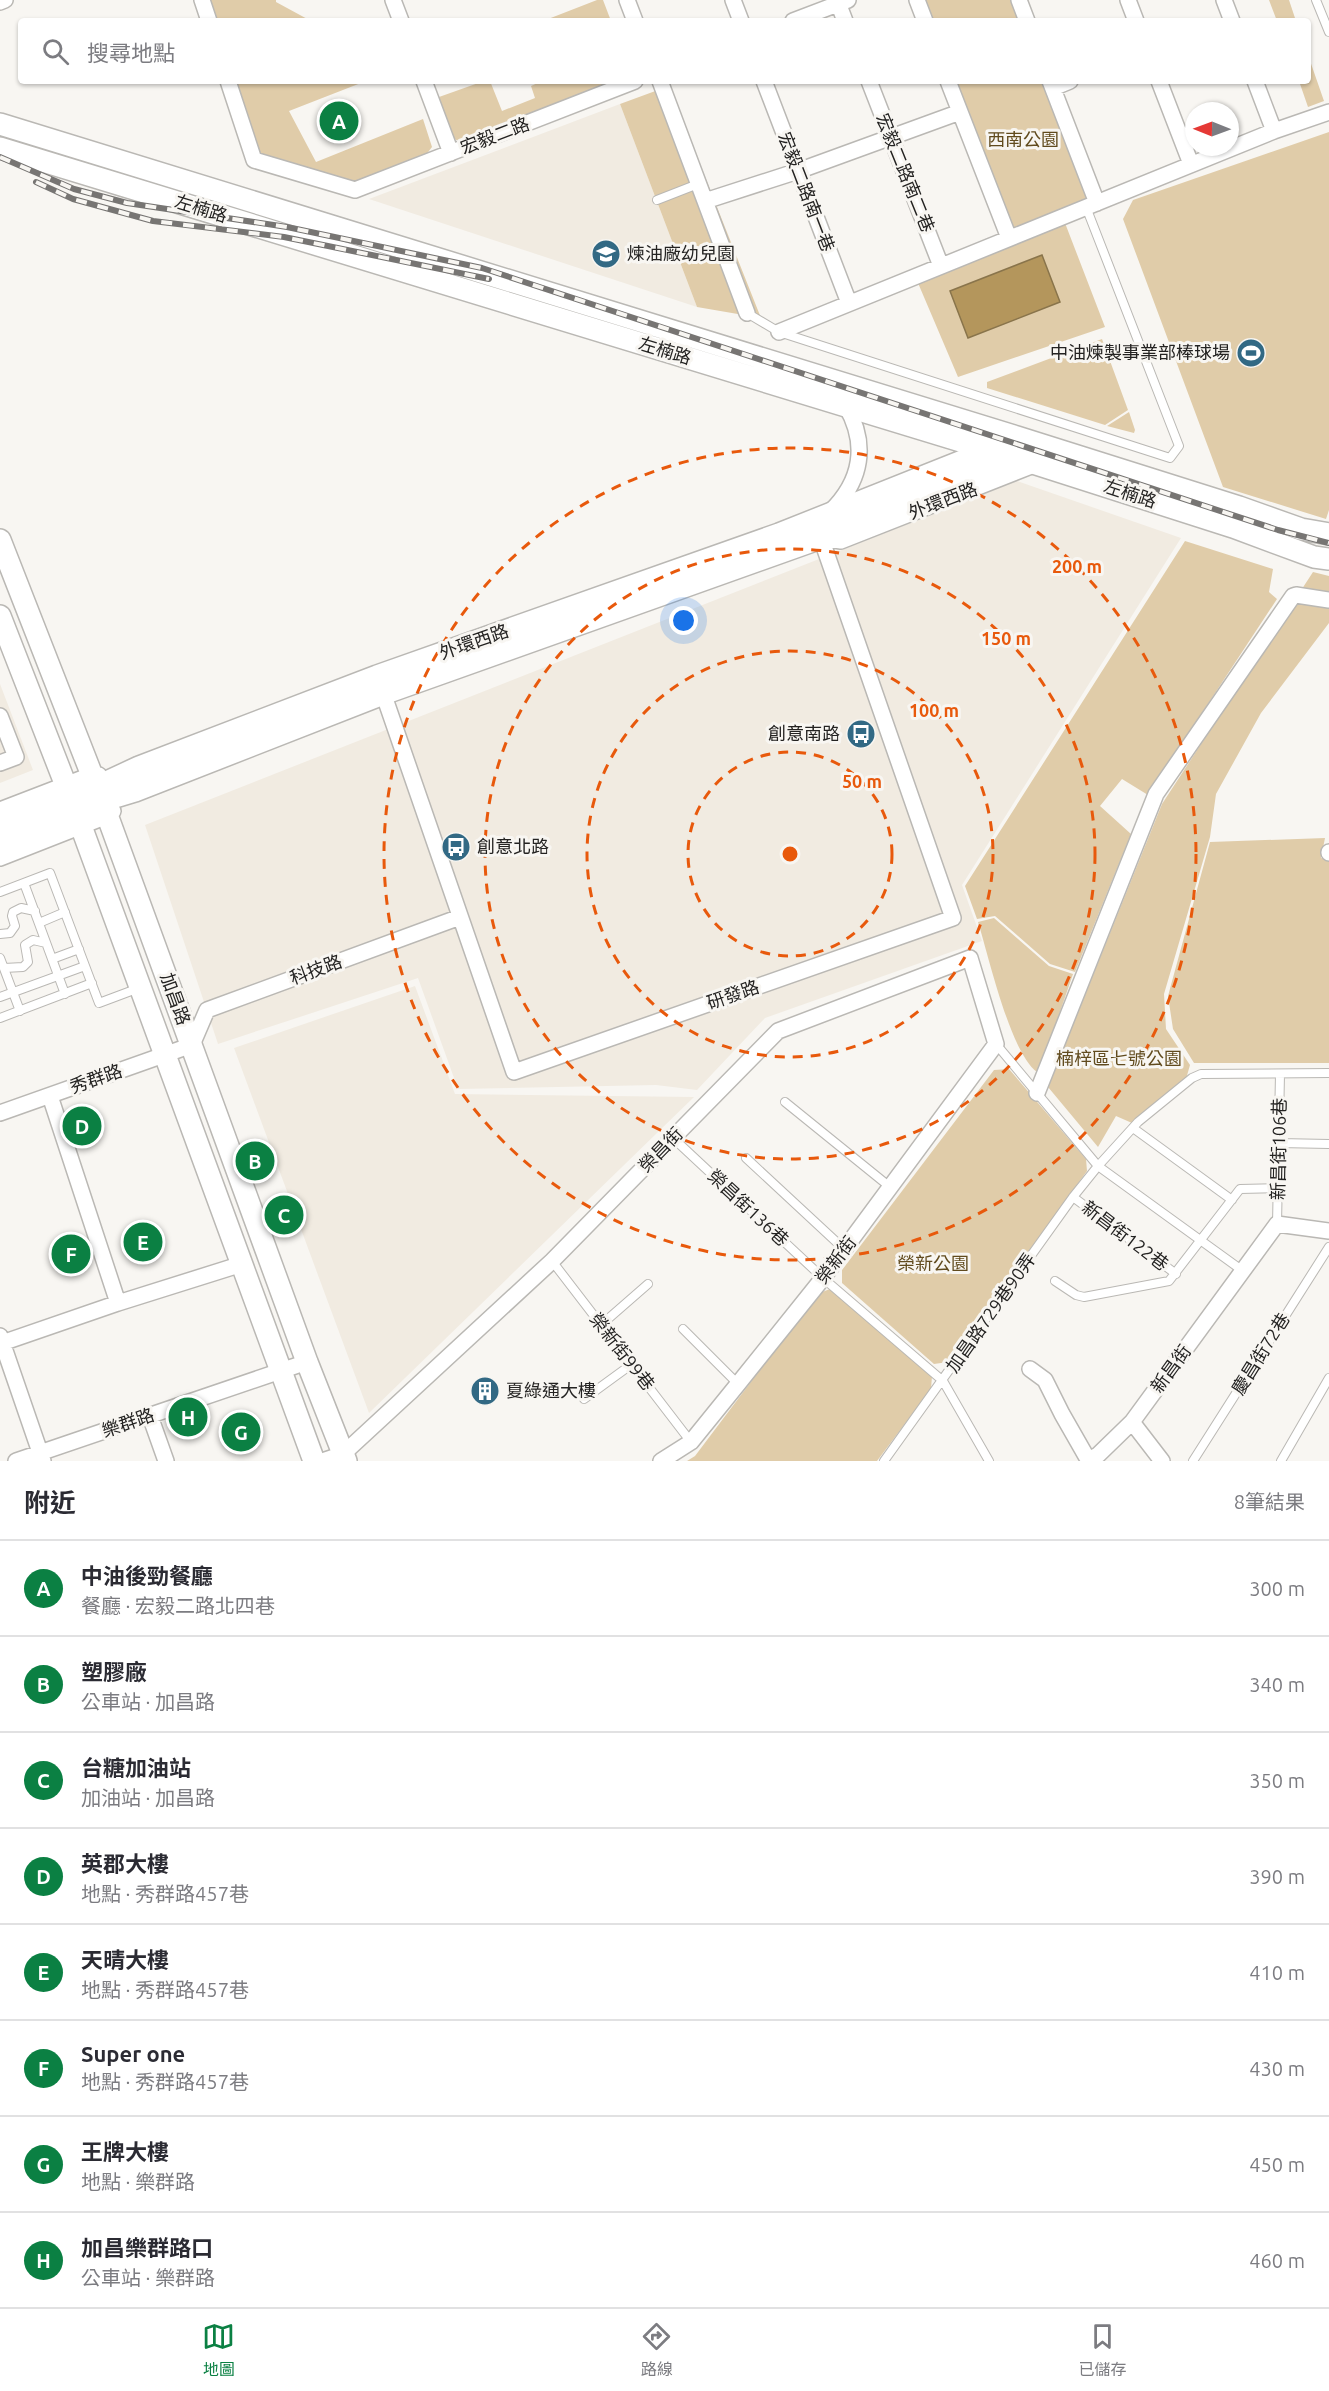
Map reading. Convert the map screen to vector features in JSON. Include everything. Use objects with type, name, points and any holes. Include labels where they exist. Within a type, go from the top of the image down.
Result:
[{"type":"street","points":[[0,2],[5,0]]},
{"type":"street","points":[[202,0],[208,18]]},
{"type":"street","points":[[393,0],[400,18]]},
{"type":"street","points":[[627,0],[634,18]]},
{"type":"street","points":[[732,0],[740,18]]},
{"type":"street","points":[[917,0],[925,18]]},
{"type":"street","points":[[1019,0],[1026,18]]},
{"type":"street","points":[[1128,0],[1135,18]]},
{"type":"street","points":[[1224,0],[1228,18]]},
{"type":"street","points":[[801,18],[841,1],[844,18]]},
{"type":"street","name":"宏毅二路","points":[[229,84],[254,160],[355,190],[627,84]]},
{"type":"street","points":[[425,84],[451,153]]},
{"type":"street","points":[[661,84],[747,313]]},
{"type":"street","name":"宏毅二路南一巷","points":[[765,84],[849,303]]},
{"type":"street","name":"宏毅二路南二巷","points":[[870,84],[941,266]]},
{"type":"street","points":[[949,84],[1009,238]]},
{"type":"street","points":[[1052,84],[1091,205]]},
{"type":"street","points":[[1160,84],[1191,164]]},
{"type":"street","points":[[1256,84],[1274,131]]},
{"type":"street","points":[[779,332],[1191,164],[1329,111]]},
{"type":"street","points":[[705,201],[798,171],[960,112]]},
{"type":"street","name":"左楠路","points":[[0,124],[1017,437],[1040,455],[1314,557],[1329,559]]},
{"type":"street","name":"左楠路","points":[[0,148],[1014,458],[1064,453],[1239,507],[1301,529],[1329,534]]},
{"type":"street","points":[[823,527],[856,474],[860,453],[857,427],[846,406]]},
{"type":"street","name":"外環西路","points":[[823,527],[1017,437]]},
{"type":"street","name":"外環西路","points":[[823,527],[841,541],[1040,455]]},
{"type":"street","name":"外環西路","points":[[0,840],[73,805],[131,781],[380,685],[1014,458]]},
{"type":"street","name":"研發路","points":[[460,917],[514,1072],[953,918],[823,527]]},
{"type":"street","name":"加昌路","points":[[0,540],[99,795],[344,1458]]},
{"type":"street","points":[[1037,1093],[1156,794],[1293,596],[1329,600]]},
{"type":"street","name":"加昌路","points":[[0,616],[141,987],[314,1461]]},
{"type":"street","points":[[380,685],[460,917]]},
{"type":"street","points":[[0,716],[16,757],[0,763]]},
{"type":"street","name":"外環西路","points":[[0,810],[73,805]]},
{"type":"street","name":"外環西路","points":[[0,824],[73,805]]},
{"type":"street","name":"外環西路","points":[[0,858],[73,805]]},
{"type":"street","name":"科技路","points":[[192,1045],[207,1010],[460,917]]},
{"type":"street","name":"榮昌街","points":[[322,1461],[344,1458],[552,1262],[778,1031],[970,958],[996,1044]]},
{"type":"street","name":"榮新街","points":[[661,1461],[691,1442],[738,1384],[823,1278],[996,1044]]},
{"type":"street","name":"秀群路","points":[[0,1113],[192,1045]]},
{"type":"street","points":[[50,1096],[118,1303]]},
{"type":"street","points":[[1277,1224],[1329,1231]]},
{"type":"street","name":"新昌街","points":[[1030,1369],[1045,1380],[1086,1456],[1092,1458],[1098,1455],[1132,1422],[1277,1224]]},
{"type":"street","points":[[42,1457],[1,1340],[242,1264]]},
{"type":"street","name":"樂群路","points":[[16,1461],[42,1457],[150,1416],[307,1362]]},
{"type":"street","points":[[150,1416],[166,1461]]},
{"type":"street","points":[[1132,1422],[1162,1461]]},
{"type":"lane","points":[[1316,0],[1329,32]]},
{"type":"lane","points":[[657,200],[698,184]]},
{"type":"lane","points":[[747,313],[779,332],[1170,458],[1179,446],[1091,205]]},
{"type":"lane","points":[[0,892],[50,873],[99,1003],[141,987]]},
{"type":"lane","points":[[24,883],[65,994]]},
{"type":"lane","points":[[0,934],[10,933],[15,926],[13,912],[21,908],[34,911]]},
{"type":"lane","points":[[39,923],[65,912]]},
{"type":"lane","points":[[4,975],[28,962],[25,945],[33,940],[46,943]]},
{"type":"lane","points":[[52,959],[79,949]]},
{"type":"lane","points":[[0,958],[4,975],[20,1011]]},
{"type":"lane","points":[[0,997],[85,966]]},
{"type":"lane","points":[[0,1018],[92,983]]},
{"type":"lane","points":[[996,1044],[1098,1166],[1243,1271]]},
{"type":"lane","name":"加昌路729巷90弄","points":[[884,1461],[1074,1197],[1098,1166],[1133,1128],[1192,1078],[1201,1074],[1329,1073]]},
{"type":"lane","name":"新昌街106巷","points":[[1277,1224],[1280,1074]]},
{"type":"lane","points":[[785,1102],[891,1187]]},
{"type":"lane","points":[[1133,1128],[1232,1200]]},
{"type":"lane","name":"榮昌街136巷","points":[[673,1138],[823,1278],[943,1381],[989,1461]]},
{"type":"lane","points":[[1279,1143],[1329,1144]]},
{"type":"lane","points":[[746,1158],[844,1249]]},
{"type":"lane","name":"新昌街122巷","points":[[1055,1281],[1076,1295],[1084,1297],[1166,1282],[1176,1274],[1240,1189],[1278,1188]]},
{"type":"lane","name":"新昌街122巷","points":[[1074,1197],[1176,1274]]},
{"type":"lane","name":"慶昌街72巷","points":[[1193,1461],[1329,1247]]},
{"type":"lane","name":"榮新街99巷","points":[[552,1262],[691,1442]]},
{"type":"lane","points":[[601,1325],[648,1284]]},
{"type":"lane","points":[[683,1329],[738,1384]]},
{"type":"lane","points":[[584,1399],[632,1364]]},
{"type":"lane","points":[[1281,1461],[1329,1378]]},
{"type":"shaded area","name":"煉油廠幼兒園","points":[[620,104],[697,307],[369,199]]},
{"type":"shaded area","points":[[1042,255],[1060,302],[968,338],[950,291]]},
{"type":"shaded area","points":[[1017,481],[1181,538],[962,885],[982,941],[765,1018],[697,1090],[656,1085],[458,1089],[418,978],[218,1044],[145,825]]},
{"type":"shaded area","points":[[0,684],[33,770],[0,783]]},
{"type":"shaded area","points":[[415,986],[455,1094],[694,1097],[369,1413],[234,1048]]},
{"type":"green space","points":[[201,0],[276,0],[305,18],[208,18]]},
{"type":"green space","points":[[597,0],[603,0],[610,18],[551,18]]},
{"type":"green space","points":[[925,0],[1013,0],[1020,18],[932,18]]},
{"type":"green space","points":[[1269,0],[1289,0],[1295,18],[1276,18]]},
{"type":"green space","points":[[1311,64],[1324,101],[1308,107],[1300,84],[1311,84]]},
{"type":"green space","points":[[232,84],[358,84],[289,111],[316,162],[423,119],[432,147],[425,156],[355,183],[260,155]]},
{"type":"green space","points":[[476,84],[491,84],[502,111],[535,98],[531,86],[535,84],[607,84],[464,143],[454,139],[439,97]]},
{"type":"green space","name":"西南公園","points":[[957,84],[1045,84],[1090,199],[1014,229]]},
{"type":"green space","points":[[669,86],[761,318],[697,307],[620,104]]},
{"type":"green space","name":"中油煉製事業部棒球場","points":[[1329,132],[1329,510],[1326,519],[1223,487],[1123,219],[1133,200]]},
{"type":"green space","points":[[1065,223],[1105,327],[958,377],[918,283]]},
{"type":"green space","points":[[1102,339],[1128,410],[1105,425],[987,388],[987,382]]},
{"type":"green space","points":[[1129,412],[1134,433],[1107,426]]},
{"type":"green space","points":[[1185,541],[1273,569],[1269,592],[1277,599],[1148,795],[1122,779],[1100,806],[1131,834],[1075,972],[1050,964],[995,916],[977,919],[965,886]]},
{"type":"green space","name":"楠梓區七號公園","points":[[1313,572],[1329,576],[1329,623],[1261,713],[1216,794],[1210,837],[1164,994],[1166,1029],[1190,1065],[1186,1079],[1132,1123],[1116,1116],[1098,1147],[1048,1087],[1162,804]]},
{"type":"green space","points":[[1325,838],[1321,858],[1329,859],[1329,1063],[1194,1063],[1173,1029],[1168,996],[1210,842]]},
{"type":"green space","points":[[994,918],[1049,966],[1073,974],[1040,1070],[1037,1072],[1027,1061],[1018,1045],[994,980],[978,922]]},
{"type":"green space","name":"榮新公園","points":[[1009,1069],[1086,1159],[1087,1171],[948,1362],[934,1364],[842,1283],[842,1270],[994,1070]]},
{"type":"green space","points":[[830,1289],[932,1376],[931,1389],[877,1461],[687,1461],[695,1456],[817,1294]]},
{"type":"railway","points":[[0,157],[74,189],[127,203],[287,227],[482,268],[1278,530],[1329,543]]},
{"type":"railway","points":[[36,182],[73,199],[153,221],[284,237],[489,279]]},
{"type":"place","name":"中油後勁餐廳","points":[[339,121]]},
{"type":"place","name":"煉油廠幼兒園","points":[[606,254]]},
{"type":"place","name":"中油煉製事業部棒球場","points":[[1251,353]]},
{"type":"place","name":"創意南路","points":[[861,734]]},
{"type":"place","name":"創意北路","points":[[456,847]]},
{"type":"place","name":"英郡大樓","points":[[82,1126]]},
{"type":"place","name":"塑膠廠","points":[[255,1161]]},
{"type":"place","name":"台糖加油站","points":[[284,1215]]},
{"type":"place","name":"天晴大樓","points":[[143,1242]]},
{"type":"place","name":"Super one","points":[[71,1254]]},
{"type":"place","name":"夏綠通大樓","points":[[485,1391]]},
{"type":"place","name":"加昌樂群路口","points":[[188,1417]]},
{"type":"place","name":"王牌大樓","points":[[241,1432]]}]
